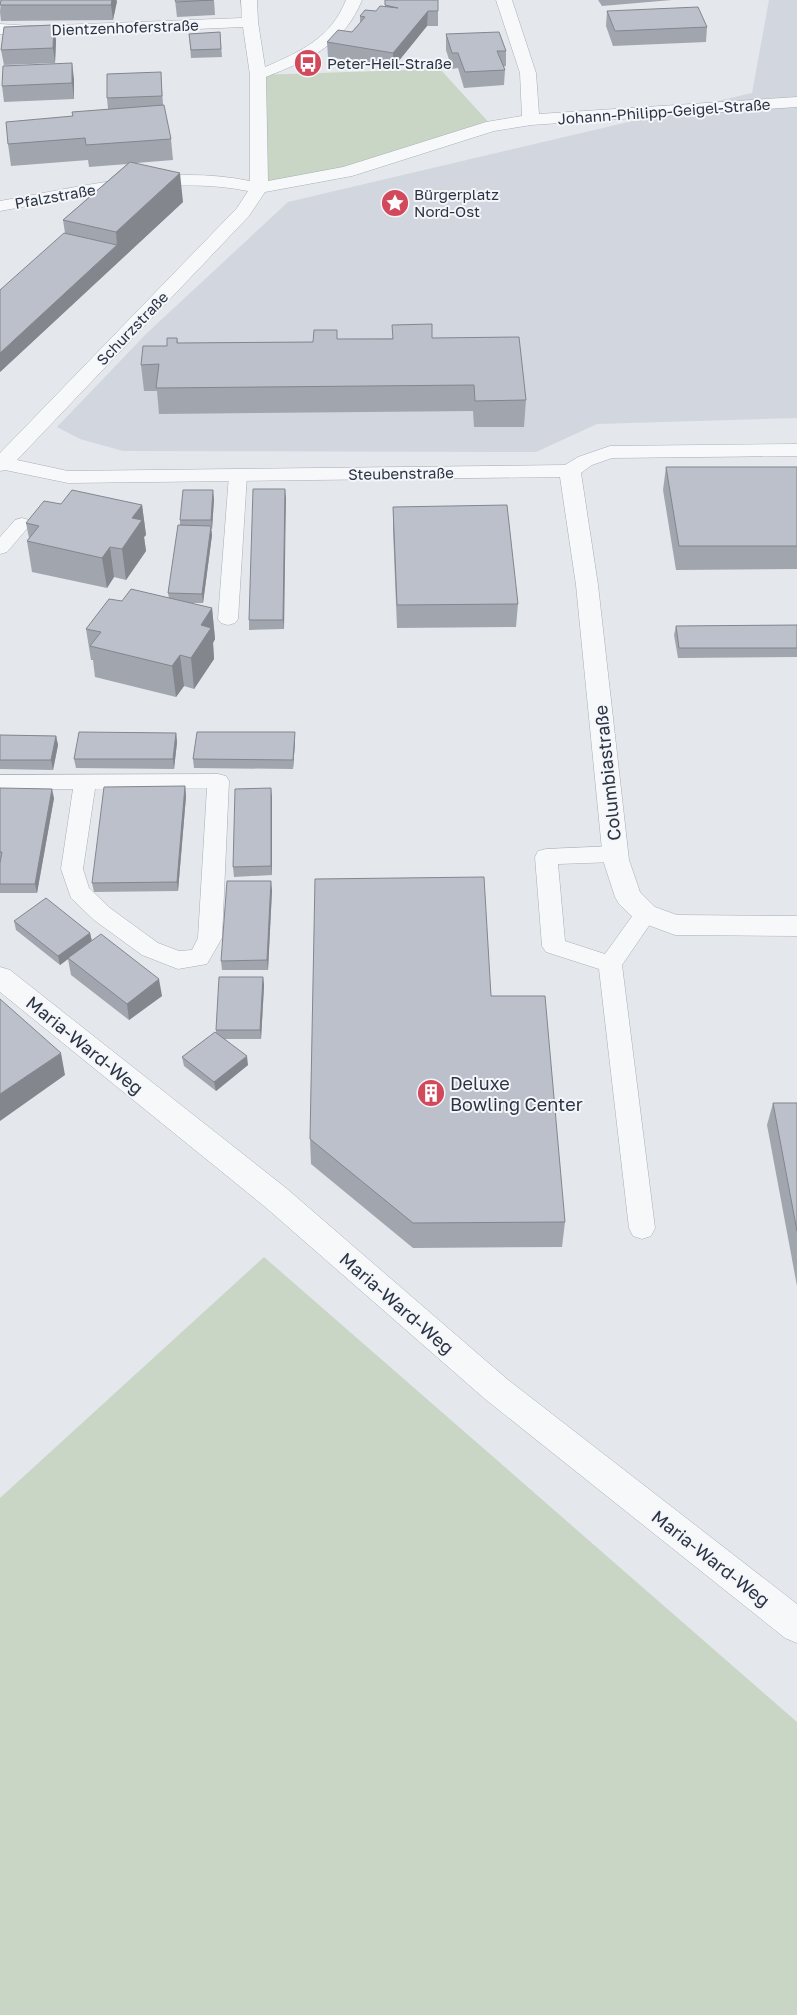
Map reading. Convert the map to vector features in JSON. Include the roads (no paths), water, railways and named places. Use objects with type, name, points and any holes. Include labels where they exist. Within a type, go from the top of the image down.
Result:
[{"type":"street","points":[[249,0],[250,22],[258,74],[259,188],[346,172],[492,126],[531,120],[528,72],[504,0]]},
{"type":"street","points":[[258,74],[300,58],[331,36],[351,12],[354,0]]},
{"type":"street","name":"Dientzenhoferstraße","points":[[0,29],[32,31],[250,22]]},
{"type":"street","name":"Johann-Philipp-Geigel-Straße","points":[[531,120],[797,102]]},
{"type":"street","name":"Pfalzstraße","points":[[0,206],[102,188],[193,179],[230,182],[259,188]]},
{"type":"street","name":"Schurzstraße","points":[[1,464],[243,212],[259,188]]},
{"type":"street","points":[[570,472],[585,461],[610,452],[797,450]]},
{"type":"street","name":"Steubenstraße","points":[[1,464],[68,477],[570,472]]},
{"type":"street","name":"Columbiastraße","points":[[570,472],[587,585],[616,854],[628,897],[646,914],[675,925],[797,926]]},
{"type":"street","name":"Maria-Ward-Weg","points":[[0,977],[275,1197],[496,1389],[797,1626]]},
{"type":"lane","points":[[228,619],[238,475]]},
{"type":"lane","points":[[0,548],[22,524]]},
{"type":"lane","points":[[0,782],[86,781],[218,781],[210,938],[199,958],[178,960],[150,949],[102,914],[79,892],[72,869],[86,781]]},
{"type":"lane","points":[[610,964],[554,946],[546,857],[616,854]]},
{"type":"lane","points":[[642,1228],[610,964],[646,914]]},
{"type":"place","name":"Peter-Heil-Straße","points":[[308,63]]},
{"type":"place","name":"Bürgerplatz Nord-Ost","points":[[395,203]]},
{"type":"place","name":"Deluxe Bowling Center","points":[[431,1093]]}]
